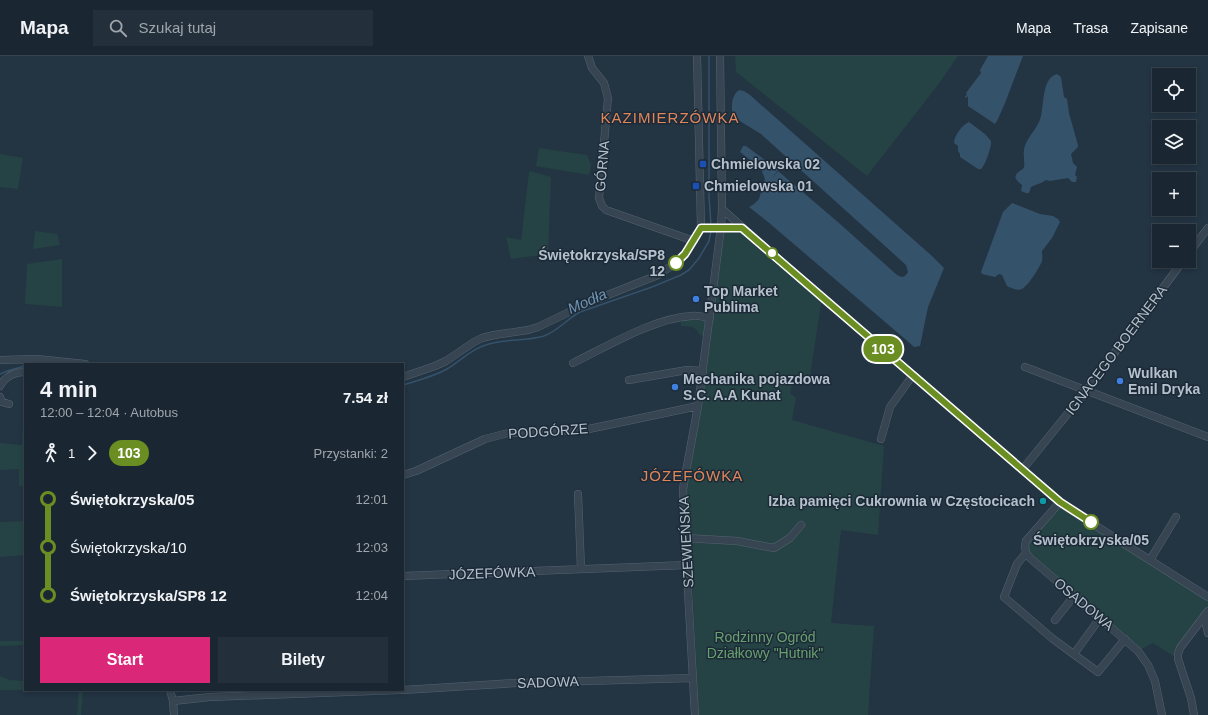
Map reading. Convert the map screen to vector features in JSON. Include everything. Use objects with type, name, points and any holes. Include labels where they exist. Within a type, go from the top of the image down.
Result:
[{"type":"street","name":"GÓRNA","points":[[588,56],[592,68],[604,83],[608,98],[599,198],[602,206],[606,210],[694,240]]},
{"type":"street","points":[[697,56],[711,228]]},
{"type":"street","points":[[404,377],[446,361],[482,338],[528,330],[590,302],[658,275],[677,262],[685,254],[694,240],[711,228],[722,209],[720,56]]},
{"type":"street","points":[[722,209],[742,228],[1060,502],[1208,597]]},
{"type":"street","points":[[711,228],[742,228]]},
{"type":"street","name":"SZEWIEŃSKA","points":[[695,715],[685,538],[684,489],[698,406],[710,318],[711,228]]},
{"type":"street","points":[[1196,244],[1208,228]]},
{"type":"street","name":"IGNACEGO BOERNERA","points":[[1024,471],[1040,447],[1086,391],[1178,268]]},
{"type":"street","points":[[573,363],[615,342],[658,324],[678,318],[692,316],[710,318]]},
{"type":"street","points":[[0,360],[37,359],[75,363]]},
{"type":"street","points":[[1025,368],[1208,436]]},
{"type":"street","points":[[629,380],[687,370],[703,371]]},
{"type":"street","points":[[0,386],[10,375],[24,372]]},
{"type":"street","points":[[881,439],[890,408],[913,375]]},
{"type":"street","points":[[0,397],[2,402],[9,404]]},
{"type":"street","name":"PODGÓRZE","points":[[404,475],[416,471],[486,439],[508,433],[584,430],[698,406]]},
{"type":"street","points":[[578,494],[581,569]]},
{"type":"street","points":[[1060,502],[1026,540],[1026,553],[1017,564],[1004,597],[1053,639],[1098,672],[1125,639]]},
{"type":"street","points":[[1150,560],[1176,518]]},
{"type":"street","points":[[685,538],[737,541],[774,548],[790,538],[801,525]]},
{"type":"street","name":"OSADOWA","points":[[1026,553],[1042,569],[1138,651],[1148,665],[1155,681],[1162,715]]},
{"type":"street","name":"JÓZEFÓWKA","points":[[404,576],[687,565]]},
{"type":"street","points":[[1055,620],[1060,616],[1074,596]]},
{"type":"street","points":[[1206,613],[1208,633]]},
{"type":"street","points":[[1194,715],[1191,698],[1178,659],[1178,654],[1180,648],[1206,613]]},
{"type":"street","points":[[1074,654],[1100,618]]},
{"type":"street","name":"SADOWA","points":[[404,690],[516,683],[693,678]]},
{"type":"street","points":[[170,691],[173,700],[174,715]]},
{"type":"street","points":[[173,700],[210,697],[373,691]]},
{"type":"green space","points":[[735,56],[958,56],[938,85],[867,176],[736,72]]},
{"type":"green space","points":[[539,148],[587,155],[591,165],[589,175],[536,166]]},
{"type":"green space","points":[[0,154],[23,158],[18,189],[0,187]]},
{"type":"green space","points":[[530,171],[551,177],[548,254],[511,259],[506,237],[521,240]]},
{"type":"green space","name":"Rodzinny Ogród Działkowy \"Hutnik\"","points":[[721,227],[742,227],[788,266],[822,298],[809,382],[793,380],[790,393],[796,398],[792,420],[884,446],[878,535],[841,530],[831,623],[874,626],[868,715],[699,715],[690,541],[735,543],[776,549],[737,541],[685,538],[683,489],[698,406]]},
{"type":"green space","points":[[35,231],[57,234],[60,245],[33,249]]},
{"type":"green space","points":[[62,259],[62,307],[25,304],[27,264]]},
{"type":"green space","points":[[686,319],[705,321],[703,336],[692,327],[681,326],[681,320]]},
{"type":"green space","points":[[24,421],[24,486],[19,486],[19,469],[0,470],[0,443],[22,445]]},
{"type":"green space","points":[[1060,502],[1208,597],[1208,611],[1180,648],[1178,659],[1153,643],[1138,651],[1030,558],[1026,541]]},
{"type":"green space","points":[[24,521],[24,555],[0,557],[0,522]]},
{"type":"green space","points":[[0,641],[24,641],[24,645],[0,646]]},
{"type":"green space","points":[[0,676],[10,680],[24,681],[24,690],[0,690]]},
{"type":"green space","points":[[79,691],[83,691],[81,715],[77,715]]},
{"type":"water","points":[[988,56],[1023,56],[1005,103],[995,124],[968,106],[968,96],[966,98],[965,97],[967,94],[966,93],[981,73],[980,70]]},
{"type":"water","points":[[1057,74],[1061,77],[1064,97],[1067,99],[1069,113],[1078,145],[1078,147],[1071,154],[1073,163],[1077,167],[1075,175],[1077,177],[1076,182],[1072,182],[1068,178],[1050,181],[1046,180],[1031,187],[1029,193],[1026,193],[1021,191],[1022,185],[1017,180],[1016,174],[1024,168],[1025,145],[1040,120],[1046,86],[1052,76]]},
{"type":"water","points":[[739,90],[750,95],[944,268],[928,307],[920,346],[914,347],[749,207],[759,199],[765,179],[761,169],[740,152],[743,146],[746,146],[773,166],[768,176],[774,165],[779,168],[772,179],[778,171],[897,275],[902,277],[908,272],[906,265],[761,134],[733,117],[733,99],[736,92]]},
{"type":"water","points":[[969,122],[985,134],[991,141],[988,156],[981,169],[978,169],[960,157],[958,146],[954,143],[955,137],[959,131]]},
{"type":"water","points":[[1012,203],[1040,214],[1053,216],[1060,222],[1052,238],[1042,251],[1041,264],[1034,276],[1020,290],[1007,286],[1002,275],[999,274],[995,277],[982,274],[981,272],[1003,212]]},
{"type":"waterway","name":"Modła","points":[[709,56],[709,196],[711,225]]},
{"type":"waterway","name":"Modła","points":[[404,385],[442,372],[483,346],[498,342],[544,336],[554,331],[580,312],[652,287],[681,275],[689,270],[699,258],[709,241],[711,231]]},
{"type":"waterway","name":"Modła","points":[[0,374],[24,366]]},
{"type":"bus line","name":"103","points":[[676,263],[690,248],[701,228],[742,228],[788,266],[822,298],[1060,502],[1091,522]]},
{"type":"place","name":"Chmielowska 02","points":[[703,164]]},
{"type":"place","name":"Chmielowska 01","points":[[696,186]]},
{"type":"place","name":"Świętokrzyska/SP8 12","points":[[676,263]]},
{"type":"place","name":"Top Market Publima","points":[[696,299]]},
{"type":"place","name":"Wulkan Emil Dryka","points":[[1120,381]]},
{"type":"place","name":"Mechanika pojazdowa S.C. A.A Kunat","points":[[675,387]]},
{"type":"place","name":"Izba pamięci Cukrownia w Częstocicach","points":[[1043,501]]},
{"type":"place","name":"Świętokrzyska/05","points":[[1091,522]]},
{"type":"district","name":"KAZIMIERZÓWKA","points":[[670,117]]},
{"type":"district","name":"JÓZEFÓWKA","points":[[692,475]]}]
